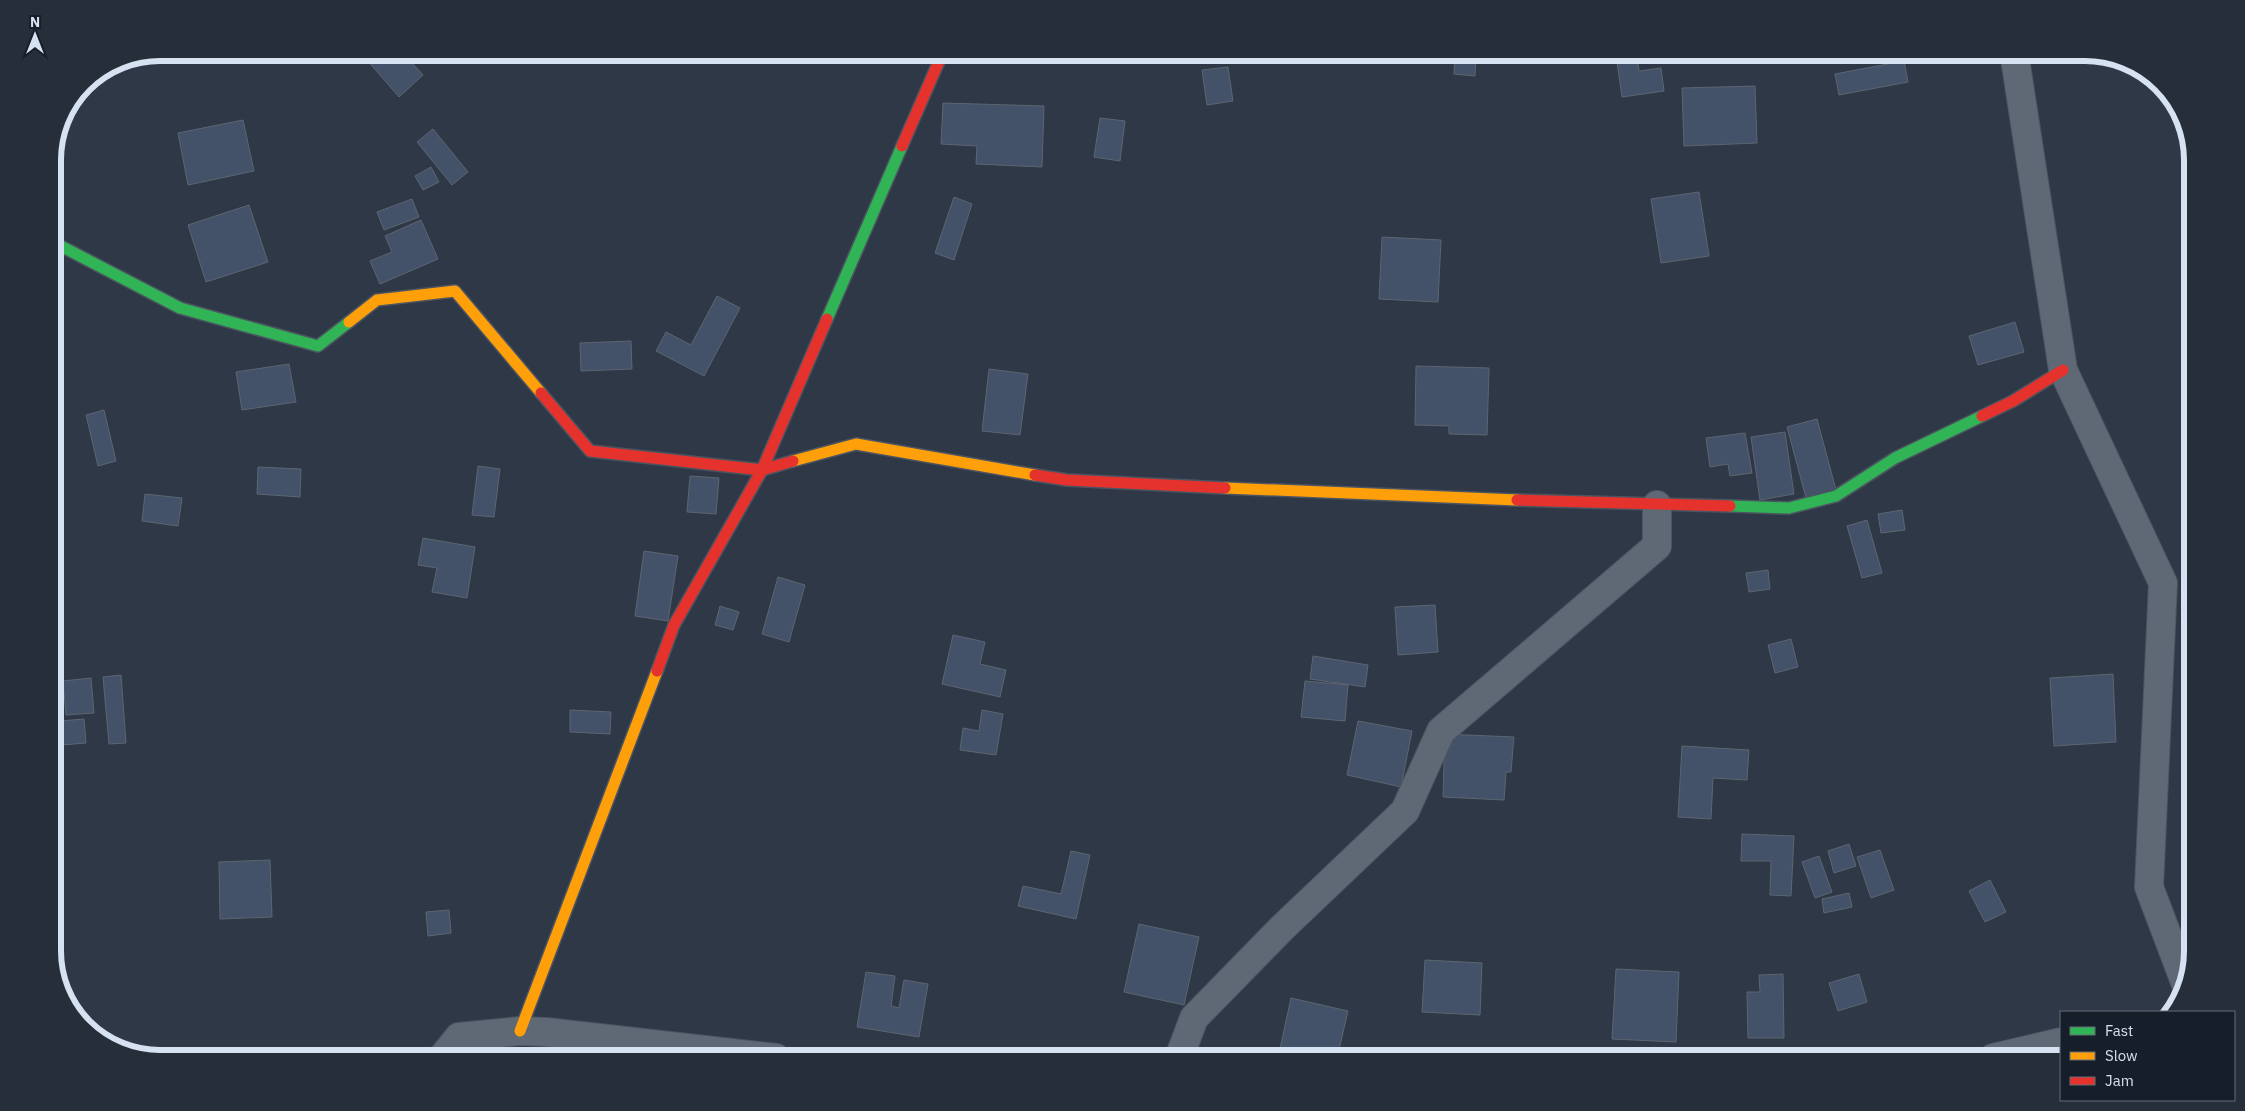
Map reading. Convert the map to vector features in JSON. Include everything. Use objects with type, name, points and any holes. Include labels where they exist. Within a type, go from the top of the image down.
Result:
[{"type":"street","points":[[520,1030],[674,625],[762,470],[939,61]]},
{"type":"street","points":[[2015,61],[2063,370],[2163,583],[2149,887],[2181,972]]},
{"type":"street","points":[[61,246],[180,308],[318,346],[377,300],[455,290],[590,451],[762,470],[856,444],[1067,480],[1379,495],[1788,508],[1836,496],[1895,458],[2012,401],[2063,370]]},
{"type":"street","points":[[1182,1050],[1194,1018],[1282,928],[1405,811],[1441,731],[1657,546],[1657,505]]},
{"type":"street","points":[[448,1050],[459,1037],[520,1030],[703,1050]]},
{"type":"street","points":[[2027,1050],[2060,1042]]},
{"type":"building","points":[[368,61],[410,61],[423,75],[399,97]]},
{"type":"building","points":[[1455,61],[1476,61],[1475,76],[1454,74]]},
{"type":"building","points":[[1617,61],[1637,61],[1639,71],[1661,68],[1664,91],[1622,97]]},
{"type":"building","points":[[1904,61],[1908,82],[1839,95],[1835,74]]},
{"type":"building","points":[[1228,67],[1233,101],[1207,105],[1202,70]]},
{"type":"building","points":[[1755,86],[1757,143],[1684,146],[1682,88]]},
{"type":"building","points":[[943,103],[1044,106],[1042,167],[976,164],[977,146],[941,144]]},
{"type":"building","points":[[1100,118],[1125,121],[1120,161],[1094,157]]},
{"type":"building","points":[[243,120],[254,171],[188,185],[178,133]]},
{"type":"building","points":[[433,129],[468,172],[452,185],[417,142]]},
{"type":"building","points":[[431,167],[439,182],[423,190],[415,176]]},
{"type":"building","points":[[1699,192],[1709,256],[1661,263],[1651,199]]},
{"type":"building","points":[[954,197],[972,204],[954,260],[935,253]]},
{"type":"building","points":[[412,199],[419,217],[384,230],[377,212]]},
{"type":"building","points":[[249,205],[268,262],[206,282],[188,225]]},
{"type":"building","points":[[421,220],[438,259],[380,284],[370,261],[392,252],[385,236]]},
{"type":"building","points":[[1382,237],[1441,240],[1438,302],[1379,299]]},
{"type":"building","points":[[717,296],[740,308],[704,376],[656,351],[666,332],[691,345]]},
{"type":"building","points":[[2015,322],[2024,352],[1978,365],[1969,336]]},
{"type":"building","points":[[631,341],[632,369],[581,371],[580,343]]},
{"type":"building","points":[[289,364],[296,402],[242,410],[236,372]]},
{"type":"building","points":[[1416,366],[1489,368],[1487,435],[1449,434],[1449,426],[1415,425]]},
{"type":"building","points":[[989,369],[1028,374],[1020,435],[982,431]]},
{"type":"building","points":[[104,410],[116,461],[98,466],[86,415]]},
{"type":"building","points":[[1817,419],[1836,490],[1806,498],[1787,427]]},
{"type":"building","points":[[1785,432],[1794,494],[1760,500],[1751,437]]},
{"type":"building","points":[[1745,433],[1752,473],[1730,476],[1728,464],[1710,467],[1706,438]]},
{"type":"building","points":[[478,466],[500,469],[494,517],[472,515]]},
{"type":"building","points":[[258,467],[301,469],[300,497],[257,494]]},
{"type":"building","points":[[690,476],[719,478],[716,514],[687,512]]},
{"type":"building","points":[[145,494],[182,498],[178,526],[142,521]]},
{"type":"building","points":[[1902,510],[1905,530],[1881,533],[1878,514]]},
{"type":"building","points":[[1867,520],[1882,573],[1862,578],[1847,526]]},
{"type":"building","points":[[423,538],[475,547],[467,598],[432,592],[437,568],[418,565]]},
{"type":"building","points":[[644,551],[678,556],[668,621],[635,616]]},
{"type":"building","points":[[1768,570],[1770,589],[1749,592],[1746,573]]},
{"type":"building","points":[[778,577],[805,585],[789,642],[762,634]]},
{"type":"building","points":[[1435,605],[1438,652],[1398,655],[1395,607]]},
{"type":"building","points":[[720,606],[739,612],[733,630],[715,625]]},
{"type":"building","points":[[953,635],[985,642],[980,664],[1006,670],[1000,697],[942,684]]},
{"type":"building","points":[[1791,639],[1798,667],[1775,673],[1768,645]]},
{"type":"building","points":[[1313,656],[1368,665],[1365,687],[1310,679]]},
{"type":"building","points":[[2113,674],[2116,742],[2054,746],[2050,678]]},
{"type":"building","points":[[121,675],[126,743],[109,744],[103,677]]},
{"type":"building","points":[[91,678],[94,713],[66,715],[63,681]]},
{"type":"building","points":[[1305,681],[1348,685],[1345,721],[1301,717]]},
{"type":"building","points":[[570,710],[611,712],[610,734],[570,732]]},
{"type":"building","points":[[982,710],[1003,714],[996,755],[960,750],[963,728],[979,731]]},
{"type":"building","points":[[84,719],[86,743],[62,745],[61,721]]},
{"type":"building","points":[[1358,721],[1412,731],[1401,787],[1347,775]]},
{"type":"building","points":[[1445,734],[1514,737],[1511,772],[1506,772],[1504,800],[1443,797]]},
{"type":"building","points":[[1682,746],[1749,750],[1747,780],[1713,778],[1711,819],[1678,817]]},
{"type":"building","points":[[1742,834],[1794,836],[1791,896],[1770,895],[1771,861],[1741,861]]},
{"type":"building","points":[[1849,844],[1856,866],[1834,873],[1828,851]]},
{"type":"building","points":[[1880,850],[1894,890],[1871,898],[1857,857]]},
{"type":"building","points":[[1071,851],[1090,855],[1076,919],[1018,906],[1023,886],[1061,894]]},
{"type":"building","points":[[1819,856],[1832,892],[1815,898],[1802,862]]},
{"type":"building","points":[[270,860],[272,917],[220,919],[219,862]]},
{"type":"building","points":[[1990,880],[2006,912],[1985,922],[1969,891]]},
{"type":"building","points":[[1849,893],[1852,907],[1824,913],[1822,899]]},
{"type":"building","points":[[449,910],[451,933],[428,936],[426,912]]},
{"type":"building","points":[[1139,924],[1199,937],[1184,1005],[1124,992]]},
{"type":"building","points":[[1425,960],[1482,963],[1480,1015],[1422,1012]]},
{"type":"building","points":[[1616,969],[1679,972],[1676,1042],[1612,1039]]},
{"type":"building","points":[[866,972],[895,976],[891,1006],[899,1008],[904,980],[928,984],[919,1037],[857,1027]]},
{"type":"building","points":[[1783,974],[1784,1038],[1748,1038],[1747,992],[1760,992],[1759,975]]},
{"type":"building","points":[[1859,974],[1867,1002],[1838,1011],[1829,983]]},
{"type":"building","points":[[1291,998],[1348,1011],[1339,1050],[1280,1050]]},
{"type":"traffic: fast","points":[[827,319],[902,146]]},
{"type":"traffic: fast","points":[[61,246],[180,308],[318,346],[349,322]]},
{"type":"traffic: fast","points":[[1730,506],[1789,508],[1836,496],[1895,458],[1982,416]]},
{"type":"traffic: slow","points":[[349,322],[377,300],[455,291],[541,393]]},
{"type":"traffic: slow","points":[[793,461],[856,444],[1035,475]]},
{"type":"traffic: slow","points":[[1225,488],[1517,500]]},
{"type":"traffic: slow","points":[[520,1031],[657,671]]},
{"type":"traffic: jam","points":[[902,146],[939,61]]},
{"type":"traffic: jam","points":[[657,671],[674,625],[762,470],[827,319]]},
{"type":"traffic: jam","points":[[1982,416],[2013,401],[2063,370]]},
{"type":"traffic: jam","points":[[541,393],[590,451],[762,470],[793,461]]},
{"type":"traffic: jam","points":[[1035,475],[1067,480],[1225,488]]},
{"type":"traffic: jam","points":[[1517,500],[1730,506]]}]
